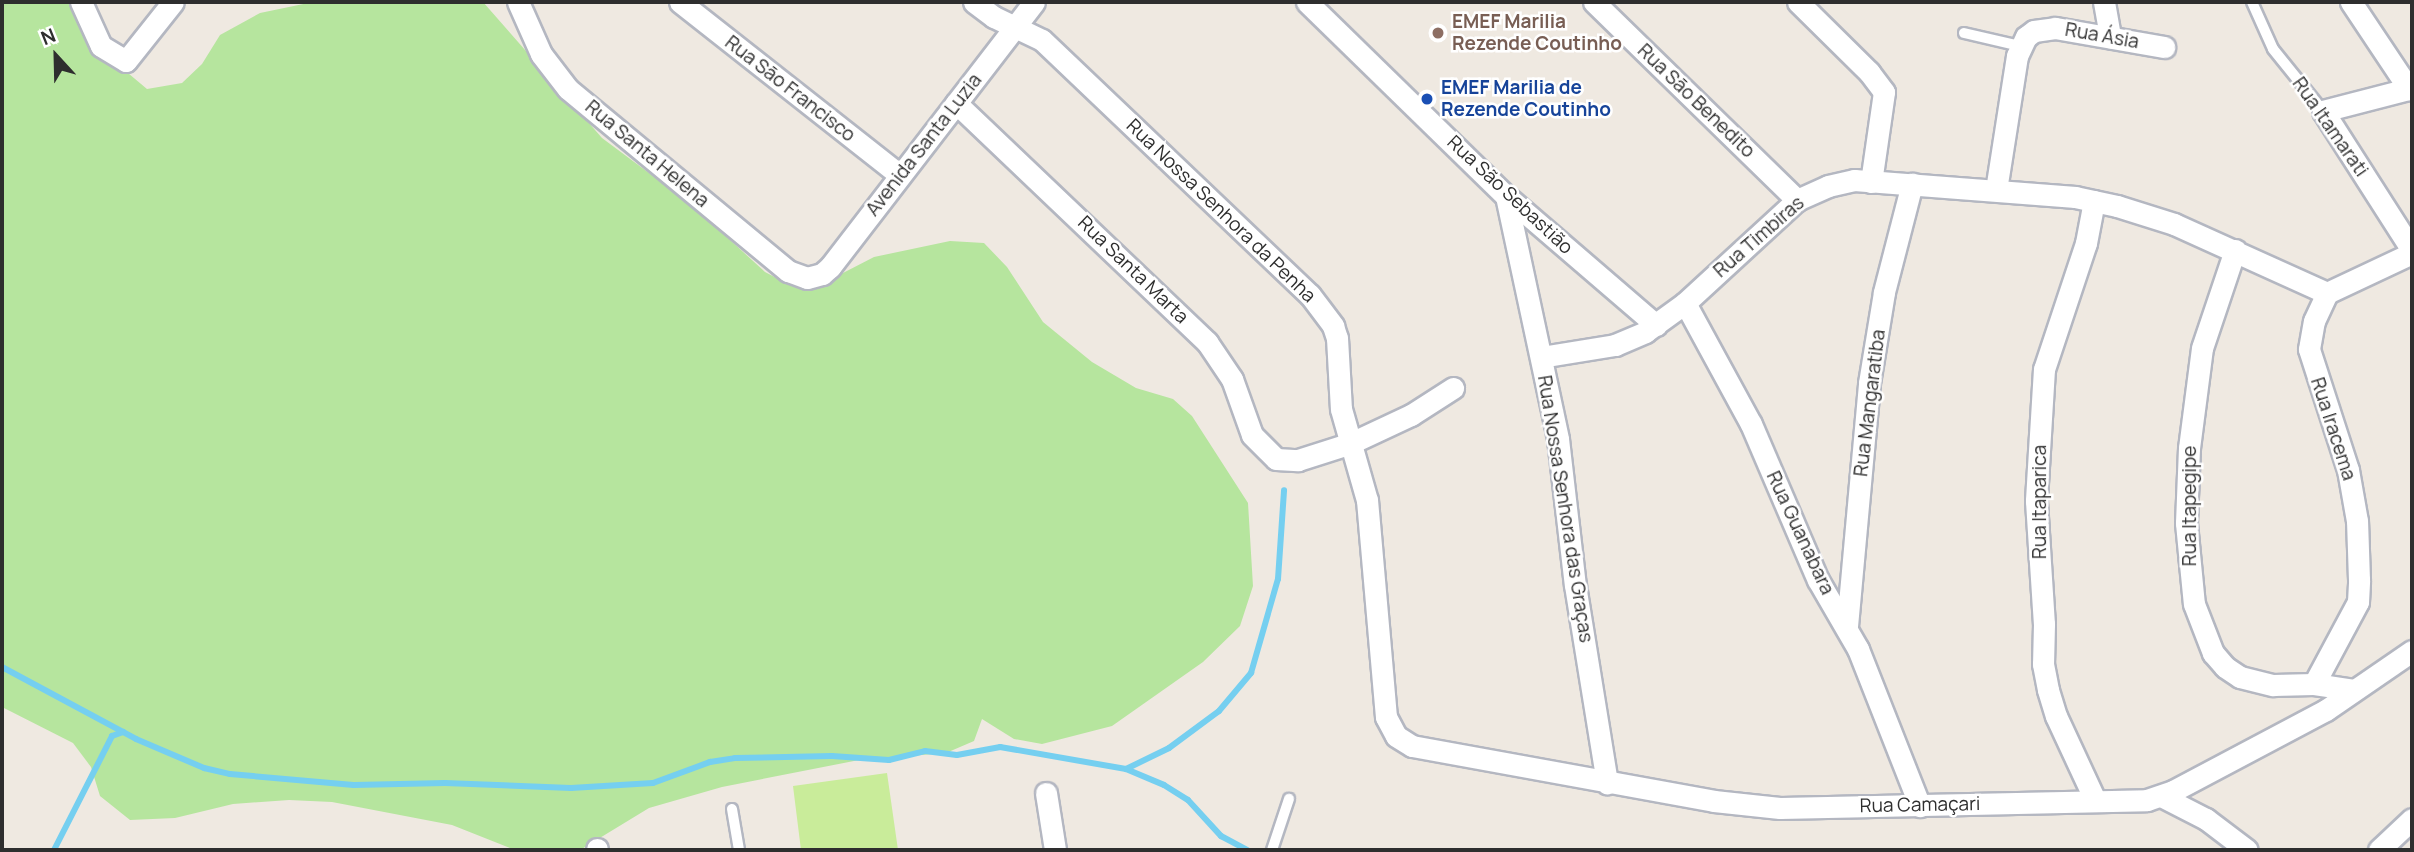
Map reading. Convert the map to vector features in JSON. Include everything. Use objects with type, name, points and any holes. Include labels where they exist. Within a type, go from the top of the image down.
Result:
[{"type":"street","points":[[80,2],[101,46],[113,56],[126,61],[173,2]]},
{"type":"street","name":"Rua Santa Helena","points":[[518,2],[541,54],[568,89],[788,271],[807,278]]},
{"type":"street","name":"Rua São Francisco","points":[[680,2],[900,175]]},
{"type":"street","name":"Rua Nossa Senhora da Penha","points":[[974,2],[1042,40],[1319,305],[1337,338],[1341,409],[1367,500],[1386,717],[1396,736]]},
{"type":"street","name":"Avenida Santa Luzia","points":[[807,278],[822,274],[830,267],[1034,2]]},
{"type":"street","name":"Rua São Sebastião","points":[[1307,2],[1506,196],[1657,325]]},
{"type":"street","name":"Rua São Benedito","points":[[1594,2],[1797,200]]},
{"type":"street","points":[[1798,2],[1869,72],[1884,92],[1871,183]]},
{"type":"street","points":[[2104,2],[2110,37]]},
{"type":"street","points":[[2323,111],[2411,89],[2351,2]]},
{"type":"street","name":"Rua Ásia","points":[[2020,46],[2026,37],[2044,28],[2164,47]]},
{"type":"street","points":[[1996,190],[2020,46]]},
{"type":"street","name":"Rua Santa Marta","points":[[956,103],[1207,342],[1232,379],[1252,435],[1276,459],[1298,460],[1351,443]]},
{"type":"street","name":"Rua Itamarati","points":[[2323,111],[2412,251]]},
{"type":"street","name":"Rua Timbiras","points":[[1541,357],[1615,345],[1657,325],[1685,303],[1797,200],[1828,186],[1854,180],[1996,190],[2094,201],[2146,214],[2235,250],[2327,293]]},
{"type":"street","name":"Rua Mangaratiba","points":[[1846,626],[1870,383],[1884,292],[1912,184]]},
{"type":"street","name":"Rua Nossa Senhora das Graças","points":[[1506,196],[1558,439],[1577,596],[1607,783]]},
{"type":"street","name":"Rua Itaparica","points":[[2094,201],[2086,243],[2044,369],[2036,501],[2044,624],[2043,663],[2048,690],[2056,716],[2095,800]]},
{"type":"street","name":"Rua Itapegipe","points":[[2235,250],[2203,348],[2193,416],[2186,523],[2190,584],[2204,635],[2225,667],[2255,682],[2314,684],[2354,691]]},
{"type":"street","points":[[2327,293],[2412,251]]},
{"type":"street","name":"Rua Iracema","points":[[2314,684],[2358,601],[2359,580],[2357,521],[2348,470],[2309,349],[2314,321],[2327,293]]},
{"type":"street","name":"Rua Guanabara","points":[[1685,303],[1751,424],[1818,580],[1846,626],[1866,668],[1920,806]]},
{"type":"street","points":[[1351,443],[1411,415],[1453,388]]},
{"type":"street","name":"Rua Camaçari","points":[[1396,736],[1417,748],[1714,801],[1780,808],[2139,801],[2161,796],[2326,710],[2412,651]]},
{"type":"street","points":[[1045,793],[1055,850]]},
{"type":"street","points":[[2161,796],[2206,819],[2247,850]]},
{"type":"street","points":[[2379,850],[2412,819]]},
{"type":"lane","name":"Rua Itamarati","points":[[2252,2],[2273,49],[2323,111]]},
{"type":"lane","points":[[1964,33],[2020,46]]},
{"type":"lane","points":[[1272,850],[1289,799]]},
{"type":"lane","points":[[732,808],[739,850]]},
{"type":"green space","points":[[2,2],[69,2],[91,42],[147,89],[182,83],[202,64],[220,35],[260,13],[313,2],[483,2],[602,138],[692,205],[765,272],[792,286],[810,290],[874,257],[950,241],[984,243],[1007,267],[1043,322],[1092,362],[1136,388],[1173,399],[1192,416],[1248,503],[1253,586],[1240,626],[1203,662],[1112,726],[1042,744],[1014,739],[982,719],[974,741],[946,753],[859,760],[722,787],[649,808],[580,850],[515,850],[452,825],[332,802],[289,800],[233,804],[175,818],[130,820],[100,796],[91,767],[73,743],[2,707]]},
{"type":"green space","points":[[887,773],[898,850],[801,850],[793,786]]},
{"type":"waterway","points":[[1126,769],[1169,748],[1219,711],[1251,673],[1278,579],[1284,490]]},
{"type":"waterway","points":[[2,667],[136,739],[204,768],[230,774],[354,785],[445,783],[571,788],[653,783],[710,762],[735,758],[832,756],[889,760],[925,751],[957,755],[1000,747],[1126,769],[1164,785],[1188,800],[1221,836],[1247,850]]},
{"type":"waterway","points":[[54,850],[112,736],[123,732]]},
{"type":"place","name":"EMEF Marilia Rezende Coutinho","points":[[1438,33]]},
{"type":"place","name":"EMEF Marilia de Rezende Coutinho","points":[[1427,99]]}]
